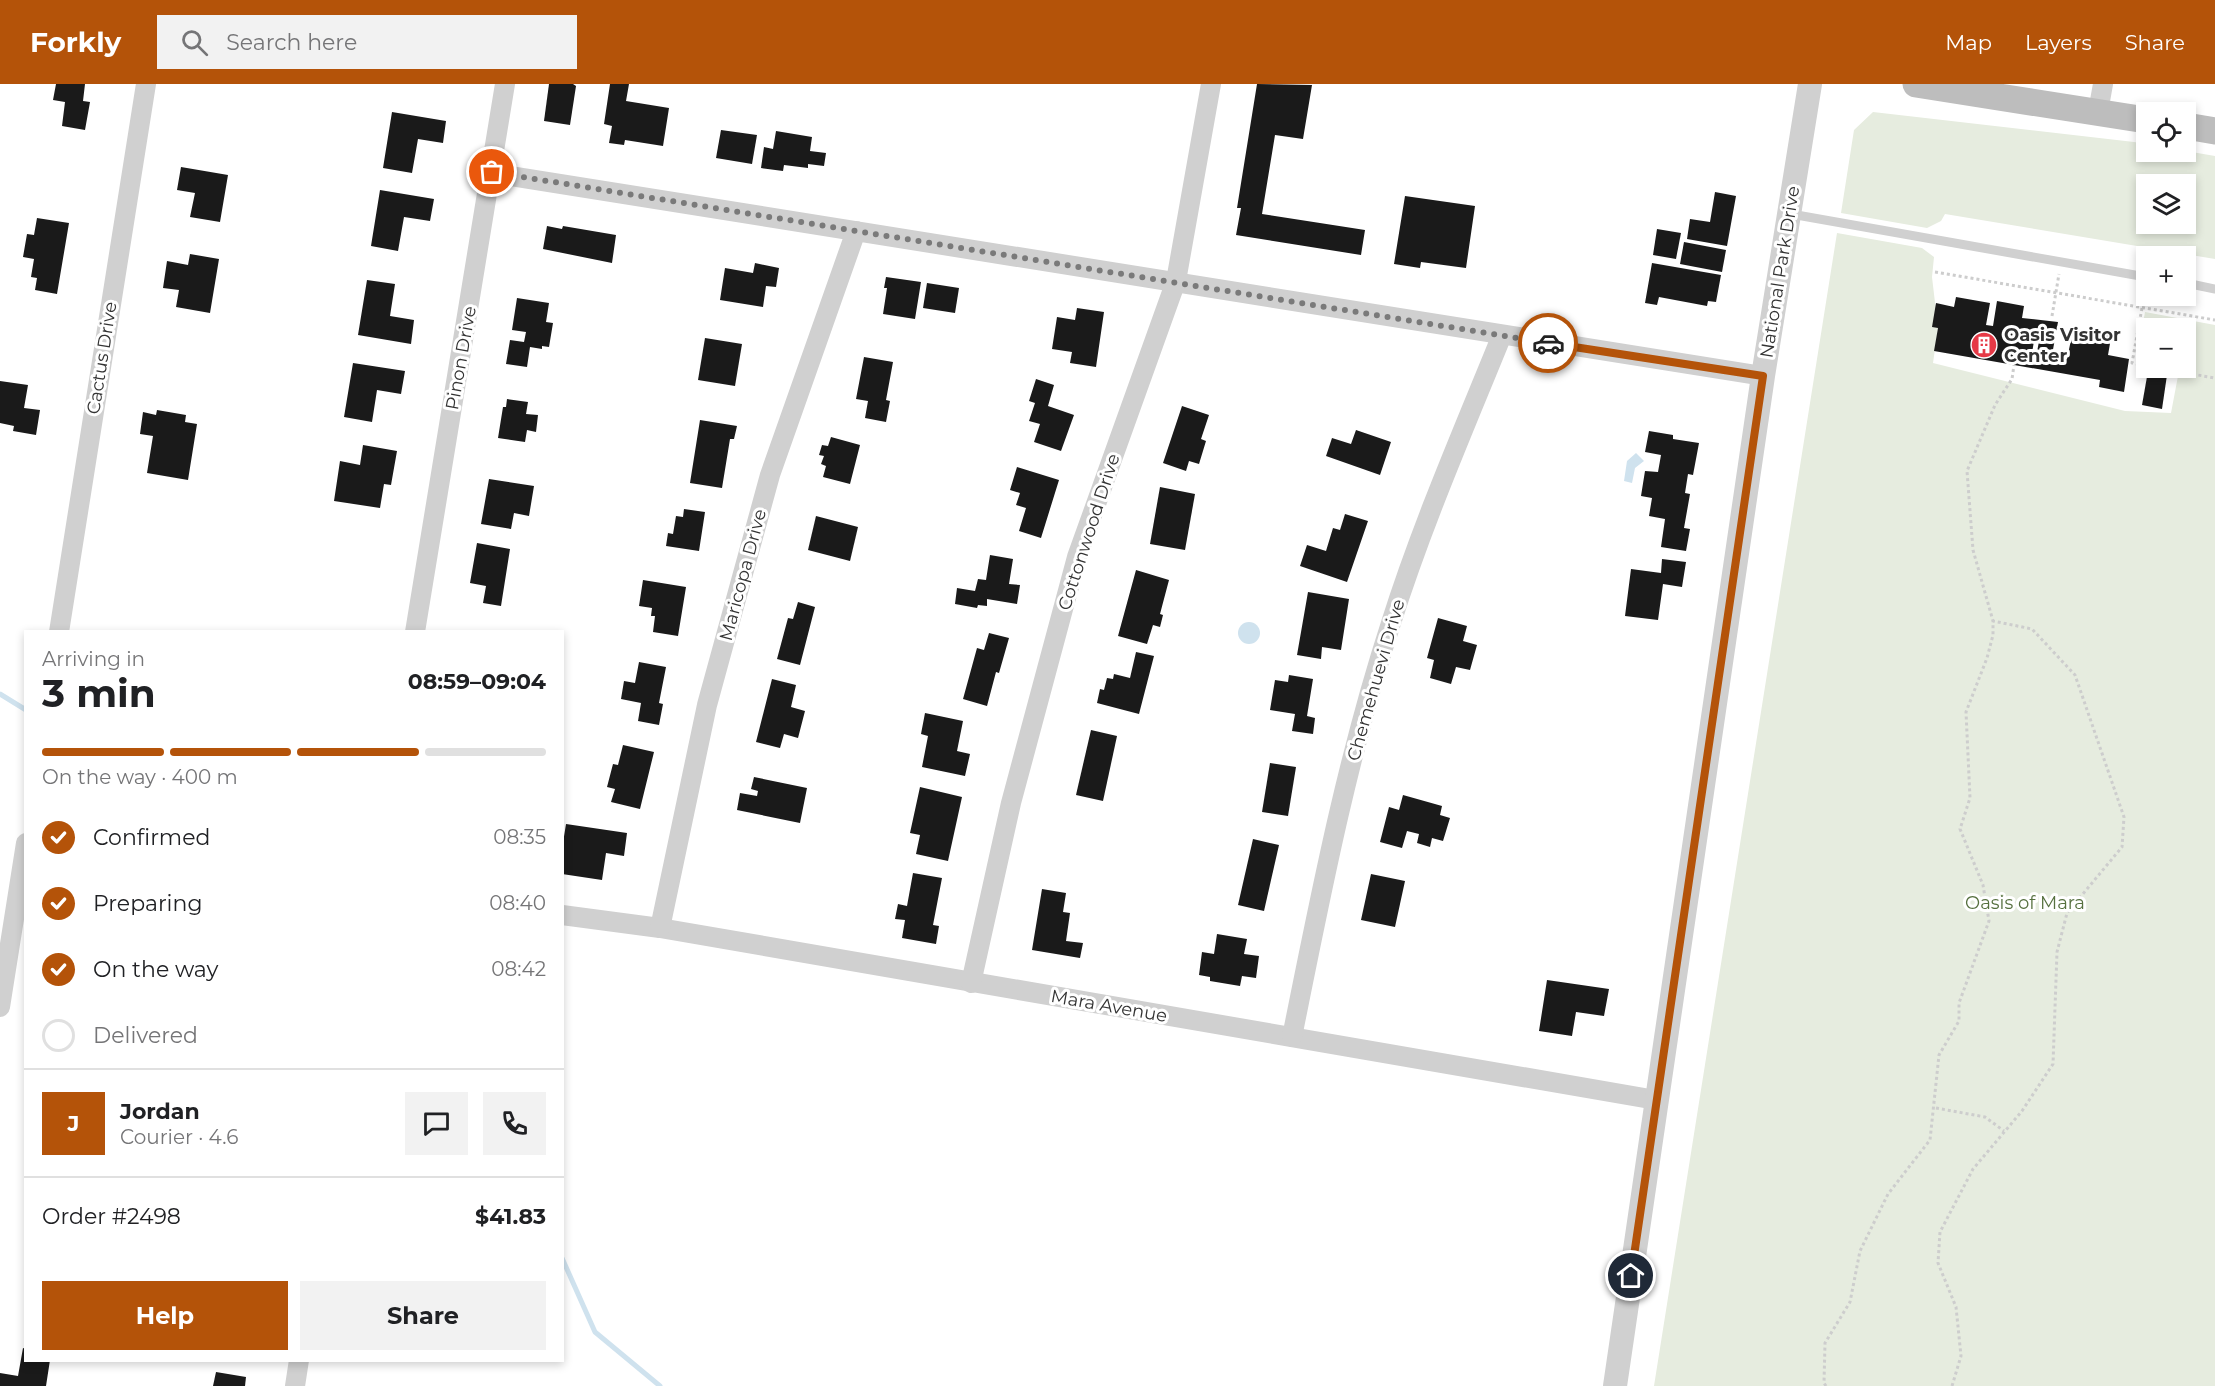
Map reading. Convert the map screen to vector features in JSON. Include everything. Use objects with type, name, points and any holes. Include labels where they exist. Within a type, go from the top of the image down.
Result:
[{"type":"main road","points":[[1916,84],[2136,118]]},
{"type":"main road","points":[[2196,128],[2215,131]]},
{"type":"street","name":"Cactus Drive","points":[[59,630],[146,84]]},
{"type":"street","name":"Pinon Drive","points":[[415,630],[505,84]]},
{"type":"street","name":"Cottonwood Drive","points":[[971,983],[1011,803],[1077,557],[1176,281],[1211,84]]},
{"type":"street","name":"National Park Drive","points":[[1615,1386],[1763,376],[1810,84]]},
{"type":"street","points":[[2098,112],[2103,84]]},
{"type":"street","points":[[492,172],[1176,281],[1502,336],[1763,376]]},
{"type":"street","name":"Maricopa Drive","points":[[660,928],[707,705],[770,475],[856,231]]},
{"type":"street","name":"Chemehuevi Drive","points":[[1292,1037],[1323,880],[1362,722],[1390,624],[1423,529],[1502,336]]},
{"type":"street","points":[[0,1007],[24,856]]},
{"type":"street","name":"Mara Avenue","points":[[564,915],[660,928],[1656,1100]]},
{"type":"street","points":[[295,1386],[299,1362]]},
{"type":"lane","points":[[1790,214],[2136,275]]},
{"type":"lane","points":[[2196,285],[2215,289]]},
{"type":"path","points":[[2052,316],[2061,262]]},
{"type":"path","points":[[1935,272],[2215,320]]},
{"type":"path","points":[[2140,318],[2142,308]]},
{"type":"path","points":[[2136,341],[2132,363],[2136,364]]},
{"type":"path","points":[[1826,1386],[1824,1383],[1826,1343],[1850,1302],[1860,1251],[1888,1194],[1930,1140],[1939,1056],[1959,1021],[1959,1003],[1989,921],[1983,885],[1960,829],[1970,798],[1966,712],[1987,658],[1993,635],[1993,621],[1973,550],[1967,471],[1995,405],[2012,379],[2014,365]]},
{"type":"path","points":[[2196,375],[2215,378]]},
{"type":"path","points":[[1952,1386],[1961,1356],[1956,1307],[1938,1263],[1940,1232],[1973,1169],[2022,1111],[2053,1064],[2057,952],[2067,913],[2122,847],[2124,817],[2075,675],[2032,629],[1993,621]]},
{"type":"path","points":[[1935,1108],[1985,1117],[2004,1131]]},
{"type":"green space","points":[[1873,112],[2136,142],[2136,162],[2196,162],[2196,153],[2215,156],[2215,259],[2196,256],[2196,246],[2137,246],[1945,214],[1941,221],[1927,228],[1841,213],[1854,130]]},
{"type":"green space","name":"Oasis of Mara","points":[[1837,233],[1922,248],[1934,257],[1932,277],[1938,328],[1933,363],[2125,411],[2171,413],[2178,378],[2196,378],[2196,321],[2215,325],[2215,1386],[1654,1386]]},
{"type":"green space","points":[[2145,312],[2177,318],[2144,318]]},
{"type":"water","points":[[1636,453],[1644,461],[1635,468],[1632,483],[1624,481],[1627,461]]},
{"type":"water","points":[[1249,622],[1257,625],[1260,633],[1257,641],[1249,644],[1241,641],[1238,633],[1241,625]]},
{"type":"building","points":[[56,84],[85,84],[83,101],[90,102],[85,130],[62,126],[65,102],[53,100]]},
{"type":"building","points":[[549,84],[576,86],[570,125],[544,121]]},
{"type":"building","points":[[610,84],[629,84],[626,101],[669,108],[663,146],[625,140],[624,145],[609,143],[612,126],[604,124]]},
{"type":"building","points":[[1257,84],[1312,85],[1303,139],[1275,135],[1262,214],[1365,230],[1361,255],[1236,235],[1241,208],[1237,208]]},
{"type":"building","points":[[392,112],[446,121],[443,143],[418,139],[412,173],[383,168]]},
{"type":"building","points":[[721,130],[757,135],[752,164],[716,158]]},
{"type":"building","points":[[776,131],[812,137],[810,151],[826,153],[824,166],[808,164],[808,168],[784,165],[783,171],[761,168],[764,147],[773,149]]},
{"type":"building","points":[[181,167],[228,175],[220,222],[190,217],[195,193],[177,190]]},
{"type":"building","points":[[380,190],[434,199],[430,221],[404,217],[398,251],[371,246]]},
{"type":"building","points":[[1715,192],[1736,196],[1727,246],[1687,239],[1690,219],[1710,222]]},
{"type":"building","points":[[1405,196],[1475,206],[1466,268],[1421,262],[1420,268],[1394,264]]},
{"type":"building","points":[[37,218],[69,223],[57,294],[35,290],[37,278],[31,277],[34,259],[23,257],[27,234],[34,235]]},
{"type":"building","points":[[547,226],[562,229],[563,226],[616,235],[612,263],[543,249]]},
{"type":"building","points":[[1657,229],[1681,233],[1676,259],[1653,255]]},
{"type":"building","points":[[1684,242],[1726,250],[1722,272],[1680,264]]},
{"type":"building","points":[[190,254],[219,259],[210,313],[176,307],[179,290],[163,288],[167,261],[188,265]]},
{"type":"building","points":[[755,263],[779,268],[776,287],[766,286],[763,307],[720,300],[725,268],[753,273]]},
{"type":"building","points":[[1652,263],[1721,275],[1716,302],[1708,301],[1707,306],[1659,297],[1657,305],[1645,303]]},
{"type":"building","points":[[886,277],[921,282],[915,319],[883,314],[887,288],[884,288]]},
{"type":"building","points":[[367,280],[395,284],[390,316],[414,320],[411,344],[358,335]]},
{"type":"building","points":[[927,283],[959,288],[955,313],[923,308]]},
{"type":"building","name":"Oasis Visitor Center","points":[[1956,297],[1990,303],[1986,325],[1993,326],[1997,301],[2024,306],[2022,318],[2058,322],[2052,355],[2037,352],[2040,336],[2035,335],[2032,353],[2067,359],[2072,335],[2088,338],[2090,328],[2112,332],[2108,355],[2129,359],[2124,392],[2099,387],[2100,380],[1934,351],[1938,328],[1932,327],[1936,303],[1954,307]]},
{"type":"building","points":[[517,298],[549,303],[546,322],[553,323],[549,347],[542,346],[542,349],[530,347],[527,367],[506,364],[510,340],[524,342],[526,332],[512,330]]},
{"type":"building","points":[[1077,308],[1104,312],[1096,367],[1070,363],[1072,352],[1052,349],[1057,317],[1075,320]]},
{"type":"building","points":[[705,338],[742,344],[735,386],[698,380]]},
{"type":"building","points":[[864,357],[893,362],[886,400],[890,401],[886,422],[865,418],[868,401],[856,399]]},
{"type":"building","points":[[353,363],[405,371],[401,394],[377,390],[372,422],[344,417]]},
{"type":"building","points":[[2147,378],[2167,378],[2162,409],[2142,405]]},
{"type":"building","points":[[1036,379],[1054,385],[1048,406],[1074,415],[1061,451],[1034,442],[1040,424],[1029,421],[1035,403],[1029,401]]},
{"type":"building","points":[[0,381],[28,385],[24,408],[40,410],[36,435],[13,431],[14,426],[0,423]]},
{"type":"building","points":[[507,399],[528,402],[526,414],[538,415],[536,432],[527,430],[525,442],[498,438],[503,407],[506,407]]},
{"type":"building","points":[[1182,406],[1209,415],[1201,439],[1206,441],[1199,464],[1189,461],[1186,471],[1163,463]]},
{"type":"building","points":[[157,410],[186,415],[185,422],[197,424],[188,480],[147,473],[153,436],[140,434],[143,412],[156,415]]},
{"type":"building","points":[[700,420],[737,426],[734,439],[730,439],[722,488],[690,483]]},
{"type":"building","points":[[1356,430],[1391,442],[1380,475],[1326,456],[1332,438],[1351,444]]},
{"type":"building","points":[[1649,431],[1673,435],[1673,439],[1699,443],[1693,475],[1688,474],[1685,493],[1690,494],[1684,528],[1690,529],[1686,551],[1661,547],[1665,519],[1649,516],[1652,498],[1641,496],[1645,471],[1658,472],[1661,455],[1645,452]]},
{"type":"building","points":[[831,437],[860,445],[850,484],[823,477],[826,466],[821,464],[824,456],[819,455],[822,445],[828,446]]},
{"type":"building","points":[[363,445],[397,451],[391,485],[384,484],[380,508],[334,501],[340,461],[360,465]]},
{"type":"building","points":[[1017,467],[1059,480],[1041,538],[1019,531],[1026,508],[1016,505],[1020,493],[1010,490]]},
{"type":"building","points":[[489,479],[534,486],[529,516],[514,513],[511,529],[481,524]]},
{"type":"building","points":[[1160,487],[1195,494],[1185,550],[1150,544]]},
{"type":"building","points":[[684,509],[705,512],[699,551],[666,546],[668,533],[673,534],[676,516],[683,517]]},
{"type":"building","points":[[1345,514],[1368,521],[1347,582],[1300,566],[1307,545],[1326,551],[1333,528],[1340,530]]},
{"type":"building","points":[[816,516],[858,527],[850,561],[808,550]]},
{"type":"building","points":[[477,543],[510,549],[501,606],[483,603],[486,586],[470,583]]},
{"type":"building","points":[[990,555],[1013,559],[1009,584],[1020,585],[1017,604],[987,599],[987,606],[978,605],[977,608],[955,604],[957,588],[975,591],[978,579],[986,580]]},
{"type":"building","points":[[1662,559],[1686,562],[1682,587],[1663,584],[1658,620],[1625,616],[1631,569],[1661,573]]},
{"type":"building","points":[[1136,570],[1169,580],[1160,614],[1163,615],[1160,627],[1153,625],[1147,644],[1118,636]]},
{"type":"building","points":[[643,580],[686,587],[678,636],[653,632],[655,616],[651,616],[652,608],[639,606]]},
{"type":"building","points":[[1308,592],[1349,599],[1341,650],[1322,647],[1321,659],[1297,655]]},
{"type":"building","points":[[798,602],[815,607],[800,665],[777,659],[788,618],[793,619]]},
{"type":"building","points":[[1438,618],[1467,626],[1463,641],[1477,645],[1470,670],[1456,667],[1451,684],[1430,678],[1434,660],[1427,658]]},
{"type":"building","points":[[989,633],[1009,638],[999,673],[996,672],[987,706],[963,699],[977,648],[984,650]]},
{"type":"building","points":[[1136,652],[1154,656],[1139,714],[1097,703],[1100,689],[1104,690],[1107,678],[1113,679],[1114,674],[1130,678]]},
{"type":"building","points":[[639,662],[666,667],[659,703],[663,704],[659,725],[638,721],[641,703],[621,699],[624,681],[635,683]]},
{"type":"building","points":[[1289,675],[1313,679],[1307,716],[1315,718],[1313,734],[1292,731],[1295,714],[1270,710],[1275,680],[1288,682]]},
{"type":"building","points":[[772,679],[796,685],[791,707],[805,711],[798,738],[784,734],[780,748],[756,742]]},
{"type":"building","points":[[925,713],[963,721],[957,751],[970,754],[965,776],[922,767],[928,736],[921,734]]},
{"type":"building","points":[[1091,730],[1117,736],[1103,801],[1076,795]]},
{"type":"building","points":[[623,745],[654,752],[640,809],[611,802],[615,789],[607,787],[613,764],[618,765]]},
{"type":"building","points":[[1270,763],[1296,767],[1288,816],[1262,812]]},
{"type":"building","points":[[754,777],[807,788],[800,823],[737,810],[740,793],[757,796],[758,791],[751,789]]},
{"type":"building","points":[[920,787],[962,797],[948,861],[916,854],[920,835],[910,833]]},
{"type":"building","points":[[1403,795],[1442,806],[1440,815],[1450,818],[1443,841],[1432,838],[1430,847],[1417,843],[1419,834],[1407,831],[1402,848],[1380,842],[1389,807],[1399,810]]},
{"type":"building","points":[[566,824],[627,833],[624,856],[606,853],[602,880],[564,874]]},
{"type":"building","points":[[1253,839],[1279,845],[1264,911],[1238,905]]},
{"type":"building","points":[[913,873],[942,878],[933,925],[939,926],[936,944],[902,938],[905,920],[895,919],[898,904],[907,906]]},
{"type":"building","points":[[1371,874],[1405,881],[1395,927],[1361,920]]},
{"type":"building","points":[[1042,889],[1066,893],[1063,912],[1070,913],[1066,941],[1083,943],[1080,958],[1032,950]]},
{"type":"building","points":[[1217,934],[1247,939],[1244,954],[1259,956],[1256,978],[1242,976],[1240,986],[1210,981],[1210,977],[1199,975],[1202,952],[1214,954]]},
{"type":"building","points":[[1547,980],[1609,989],[1604,1016],[1576,1012],[1572,1036],[1539,1031]]},
{"type":"building","points":[[23,1348],[24,1362],[50,1362],[46,1386],[0,1386],[0,1373],[18,1376]]},
{"type":"building","points":[[216,1372],[246,1377],[245,1386],[213,1386]]},
{"type":"waterway","points":[[0,694],[24,709]]},
{"type":"waterway","points":[[564,1262],[595,1332],[660,1386]]},
{"type":"way so far","points":[[492,172],[1548,343]]},
{"type":"place","name":"Oasis Visitor Center","points":[[1984,345]]},
{"type":"route","points":[[1548,343],[1763,376],[1631,1276]]}]
